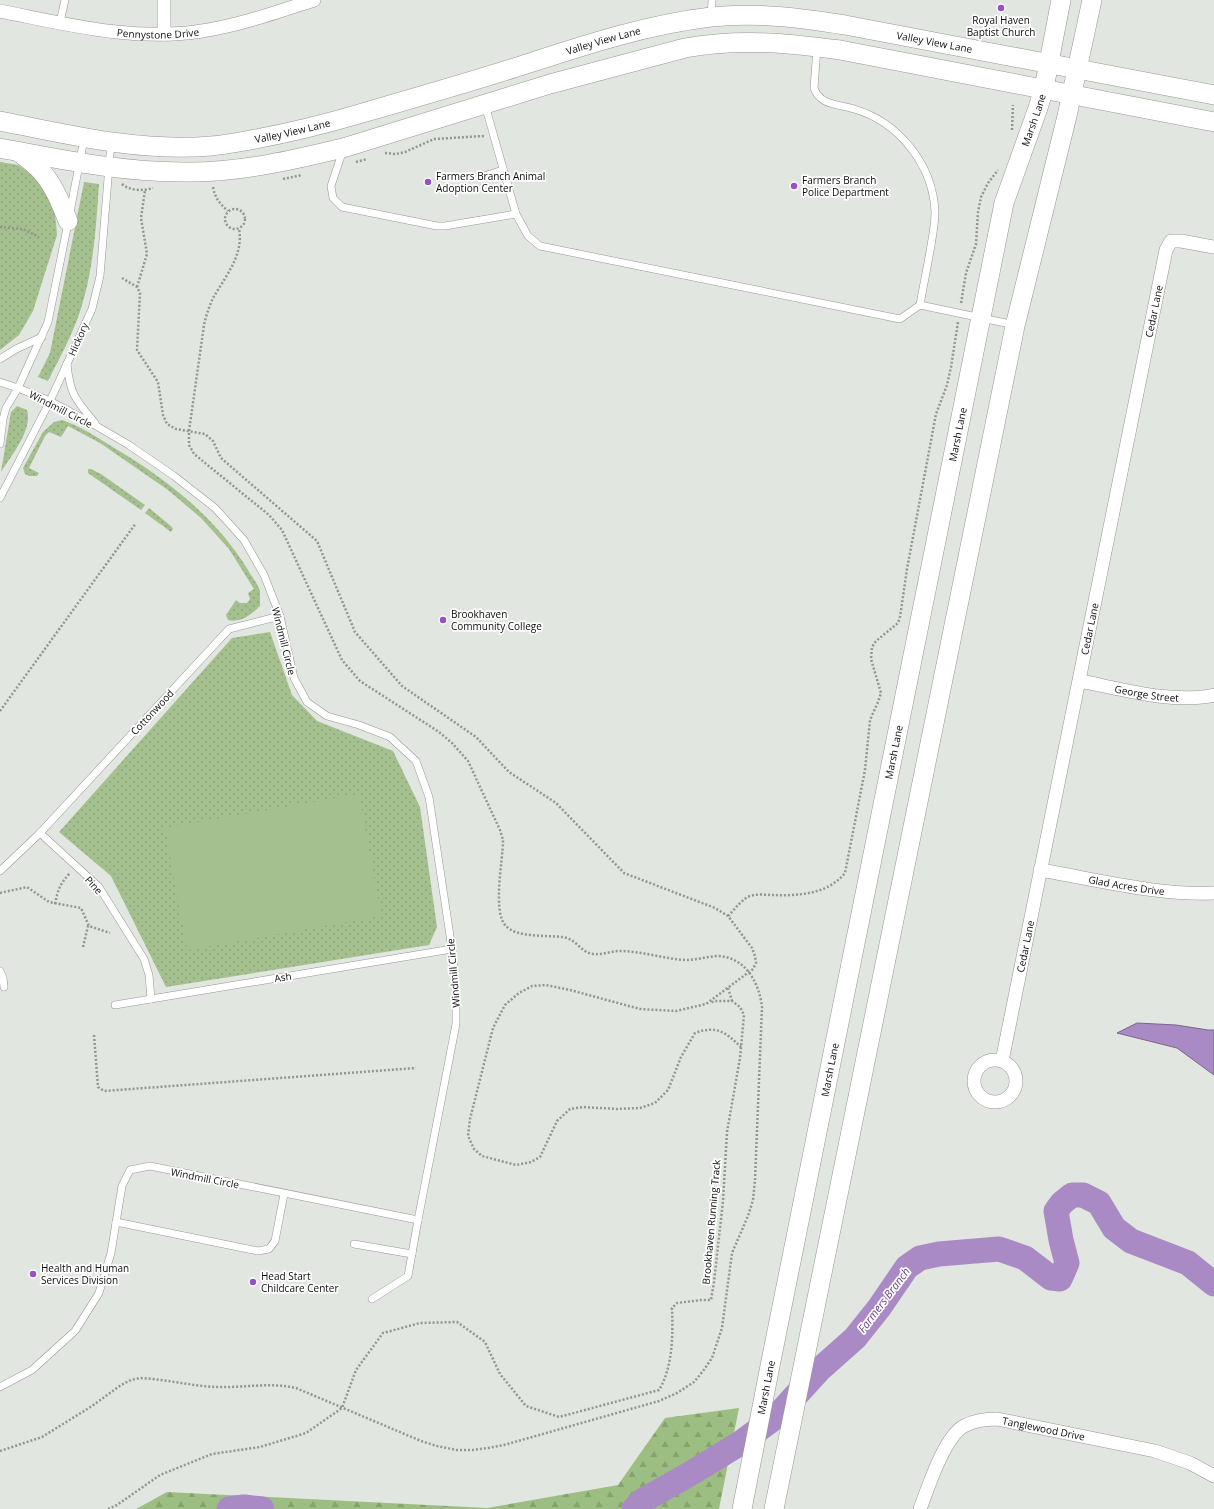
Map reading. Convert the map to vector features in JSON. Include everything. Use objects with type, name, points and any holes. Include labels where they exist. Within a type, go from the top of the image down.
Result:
[{"type":"main road","name":"Marsh Lane","points":[[742,1509],[1004,203],[1044,88],[1061,0]]},
{"type":"main road","points":[[774,1509],[781,1466],[1015,326],[1078,70],[1092,0]]},
{"type":"main road","name":"Valley View Lane","points":[[0,121],[84,139],[142,146],[213,146],[275,136],[317,127],[478,79],[606,38],[707,12],[807,19],[845,25],[1214,95]]},
{"type":"main road","points":[[703,45],[707,12]]},
{"type":"main road","points":[[840,50],[845,25]]},
{"type":"main road","points":[[9,150],[109,167],[190,172],[230,170],[312,156],[343,148],[578,77],[685,48],[741,42],[778,42],[840,50],[929,68],[1072,93],[1214,122]]},
{"type":"main road","points":[[478,79],[485,105]]},
{"type":"main road","points":[[9,150],[41,171],[50,182],[58,196],[68,221]]},
{"type":"street","points":[[164,0],[164,34]]},
{"type":"street","name":"Pennystone Drive","points":[[0,11],[101,30],[125,33],[164,34],[202,31],[239,24],[314,0]]},
{"type":"street","name":"Cedar Lane","points":[[1002,1061],[1166,250],[1171,241],[1182,241],[1214,247]]},
{"type":"street","name":"George Street","points":[[1080,681],[1158,696],[1204,697],[1214,695]]},
{"type":"street","name":"Glad Acres Drive","points":[[1040,870],[1143,888],[1196,894],[1214,893]]},
{"type":"street","name":"Tanglewood Drive","points":[[920,1509],[940,1459],[950,1440],[963,1426],[983,1419],[997,1419],[1155,1451],[1190,1463],[1214,1476]]},
{"type":"lane","points":[[60,22],[65,0]]},
{"type":"lane","points":[[485,105],[516,214],[528,236],[540,246],[900,319],[920,305],[934,232],[935,212],[932,192],[923,166],[907,142],[891,128],[872,116],[854,109],[826,102],[820,99],[816,94],[814,88],[818,47]]},
{"type":"lane","points":[[0,444],[6,408],[18,388],[48,322],[84,139]]},
{"type":"lane","name":"Hickory","points":[[0,498],[50,401],[92,309],[100,276],[111,142]]},
{"type":"lane","points":[[343,148],[331,186],[333,198],[342,207],[445,226],[516,214]]},
{"type":"lane","points":[[484,176],[503,170]]},
{"type":"lane","points":[[920,305],[1015,326]]},
{"type":"lane","points":[[0,359],[16,349],[42,337]]},
{"type":"lane","points":[[67,364],[69,382],[74,397],[98,427]]},
{"type":"lane","name":"Windmill Circle","points":[[0,382],[50,401],[98,427],[174,476],[215,508],[244,540],[264,575],[280,616],[294,678],[307,702],[327,716],[359,725],[390,737],[416,761],[429,797],[452,949],[456,992],[456,1024],[418,1220],[150,1166],[130,1170],[122,1186],[111,1253],[99,1293],[75,1330],[32,1370],[0,1387]]},
{"type":"lane","name":"Cottonwood","points":[[40,833],[229,629],[280,616]]},
{"type":"lane","points":[[0,871],[40,833]]},
{"type":"lane","name":"Pine","points":[[40,833],[99,888],[144,959],[149,975],[151,999]]},
{"type":"lane","name":"Ash","points":[[115,1005],[452,949]]},
{"type":"lane","points":[[0,970],[4,986]]},
{"type":"lane","points":[[116,1222],[258,1251],[269,1249],[275,1241],[284,1194]]},
{"type":"lane","points":[[372,1299],[408,1276],[418,1220]]},
{"type":"lane","points":[[354,1244],[412,1254]]},
{"type":"path","points":[[1010,136],[1013,124],[1013,105]]},
{"type":"path","points":[[728,916],[747,897],[759,894],[802,895],[828,887],[838,881],[845,873],[865,770],[870,720],[881,693],[871,658],[872,647],[876,641],[898,623],[900,617],[907,569],[936,414],[947,385],[966,273],[976,244],[978,212],[981,197],[988,183],[998,169]]},
{"type":"path","points":[[212,185],[214,195],[220,204],[228,211]]},
{"type":"path","points":[[137,287],[147,254],[141,218],[145,190]]},
{"type":"path","points":[[235,209],[242,211],[246,217],[244,224],[239,229],[232,228],[227,224],[225,218],[228,211],[235,209]]},
{"type":"path","points":[[0,227],[23,229],[39,237]]},
{"type":"path","points":[[122,278],[137,287],[140,293],[137,350],[158,382],[163,415],[167,424],[176,429],[205,434],[213,441],[221,458],[317,541],[355,632],[402,686],[476,738],[509,772],[556,803],[624,873],[716,908],[728,916],[752,948],[756,963],[753,969],[706,1004]]},
{"type":"path","points":[[0,711],[136,523]]},
{"type":"path","points":[[55,904],[57,890],[60,884],[76,866]]},
{"type":"path","points":[[0,893],[27,887],[49,902],[81,908],[90,926],[110,933]]},
{"type":"path","points":[[83,946],[88,926],[90,926]]},
{"type":"path","points":[[732,1001],[715,1001],[676,1011],[640,1009],[570,990],[546,986],[532,986],[519,993],[506,1006],[493,1028],[470,1119],[468,1136],[474,1149],[482,1156],[516,1165],[531,1162],[540,1157],[557,1121],[570,1109],[583,1107],[617,1109],[640,1108],[655,1103],[668,1090],[681,1057],[695,1032],[706,1028],[719,1030],[728,1034],[741,1047]]},
{"type":"path","name":"Brookhaven Running Track","points":[[108,1509],[118,1505],[160,1475],[212,1454],[260,1447],[306,1434],[342,1408],[356,1370],[383,1333],[420,1323],[457,1322],[486,1342],[500,1374],[526,1406],[559,1417],[659,1390],[663,1384],[673,1337],[672,1308],[677,1303],[710,1300],[712,1295],[723,1201],[727,1132],[741,1047],[744,1015],[740,1007],[732,1001],[728,988]]},
{"type":"path","points":[[94,1035],[98,1087],[104,1091],[416,1068]]},
{"type":"green space","points":[[0,162],[18,165],[53,190],[57,235],[33,311],[19,335],[0,350]]},
{"type":"green space","points":[[84,182],[99,184],[95,236],[87,287],[77,320],[48,381],[38,377],[50,353]]},
{"type":"green space","points":[[17,406],[27,410],[27,426],[15,451],[1,472],[11,412]]},
{"type":"green space","points":[[62,420],[75,425],[131,458],[169,485],[205,516],[235,551],[256,583],[260,591],[260,606],[246,618],[233,621],[228,620],[226,615],[236,600],[240,603],[247,603],[250,599],[248,593],[254,589],[229,549],[201,518],[168,490],[100,443],[68,426],[61,437],[49,432],[45,436],[29,468],[39,473],[37,476],[29,476],[25,474],[23,468],[43,432],[54,422]]},
{"type":"green space","points":[[88,469],[101,474],[145,505],[141,510],[88,473]]},
{"type":"green space","points":[[149,508],[171,526],[173,529],[171,532],[145,513]]},
{"type":"green space","points":[[270,632],[292,695],[317,721],[393,751],[420,807],[437,927],[429,945],[166,987],[111,876],[59,832],[232,638]]},
{"type":"green space","points":[[359,794],[381,916],[187,950],[165,828]]},
{"type":"green space","points":[[739,1408],[719,1509],[136,1509],[167,1492],[487,1508],[618,1485],[665,1418]]},
{"type":"shaded area","points":[[1137,1023],[1176,1025],[1214,1030],[1214,1075],[1177,1048],[1117,1033]]},
{"type":"waterway","name":"Farmers Branch","points":[[634,1509],[642,1501],[739,1444],[777,1416],[819,1370],[855,1338],[879,1308],[907,1267],[920,1258],[939,1254],[999,1249],[1025,1258],[1051,1278],[1060,1279],[1067,1263],[1056,1211],[1062,1203],[1072,1195],[1083,1195],[1099,1203],[1114,1228],[1131,1241],[1188,1263],[1214,1284]]},
{"type":"waterway","name":"Farmers Branch","points":[[229,1509],[244,1507],[262,1509]]},
{"type":"place","name":"Royal Haven Baptist Church","points":[[1001,8]]},
{"type":"place","name":"Farmers Branch Animal Adoption Center","points":[[428,182]]},
{"type":"place","name":"Farmers Branch Police Department","points":[[794,186]]},
{"type":"place","name":"Brookhaven Community College","points":[[443,620]]},
{"type":"place","name":"Health and Human Services Division","points":[[33,1274]]},
{"type":"place","name":"Head Start Childcare Center","points":[[253,1282]]}]
